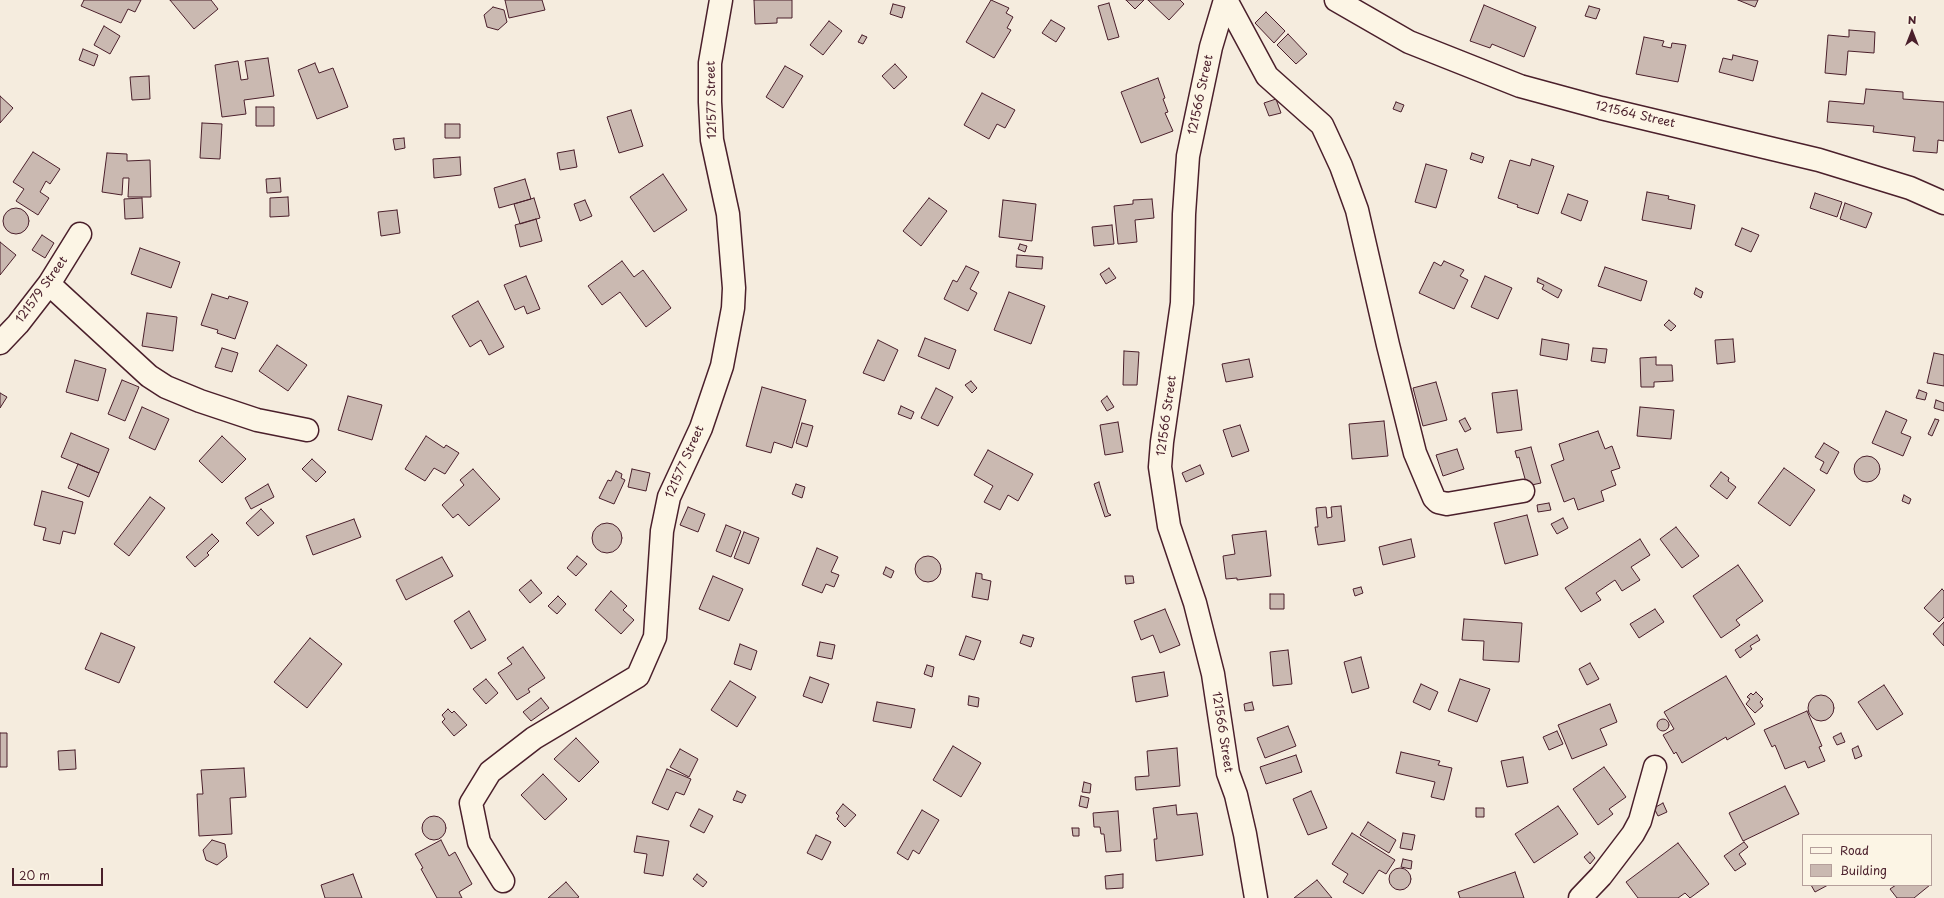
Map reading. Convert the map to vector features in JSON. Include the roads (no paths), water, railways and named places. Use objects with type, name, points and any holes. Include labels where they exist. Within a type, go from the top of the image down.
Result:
[{"type":"street","name":"121577 Street","points":[[503,881],[479,842],[471,804],[490,772],[534,738],[638,676],[655,637],[662,531],[666,508],[669,497],[701,428],[722,366],[733,308],[734,288],[728,214],[712,140],[710,102],[710,63],[721,0]]},
{"type":"street","points":[[1226,0],[1267,76],[1322,125],[1341,166],[1357,210],[1415,453],[1432,494],[1438,502],[1447,504],[1524,492]]},
{"type":"street","name":"121566 Street","points":[[1226,0],[1211,47],[1188,156],[1184,214],[1182,303],[1162,442],[1160,467],[1169,526],[1195,602],[1213,674],[1228,773],[1236,795],[1245,834],[1256,898]]},
{"type":"street","name":"121564 Street","points":[[1336,0],[1409,42],[1520,86],[1601,108],[1819,160],[1940,196]]},
{"type":"street","name":"121579 Street","points":[[0,343],[18,324],[49,284],[80,234]]},
{"type":"street","points":[[49,284],[149,376],[166,387],[200,401],[257,420],[308,430]]},
{"type":"street","points":[[1580,898],[1601,876],[1633,834],[1640,821],[1655,767]]}]
